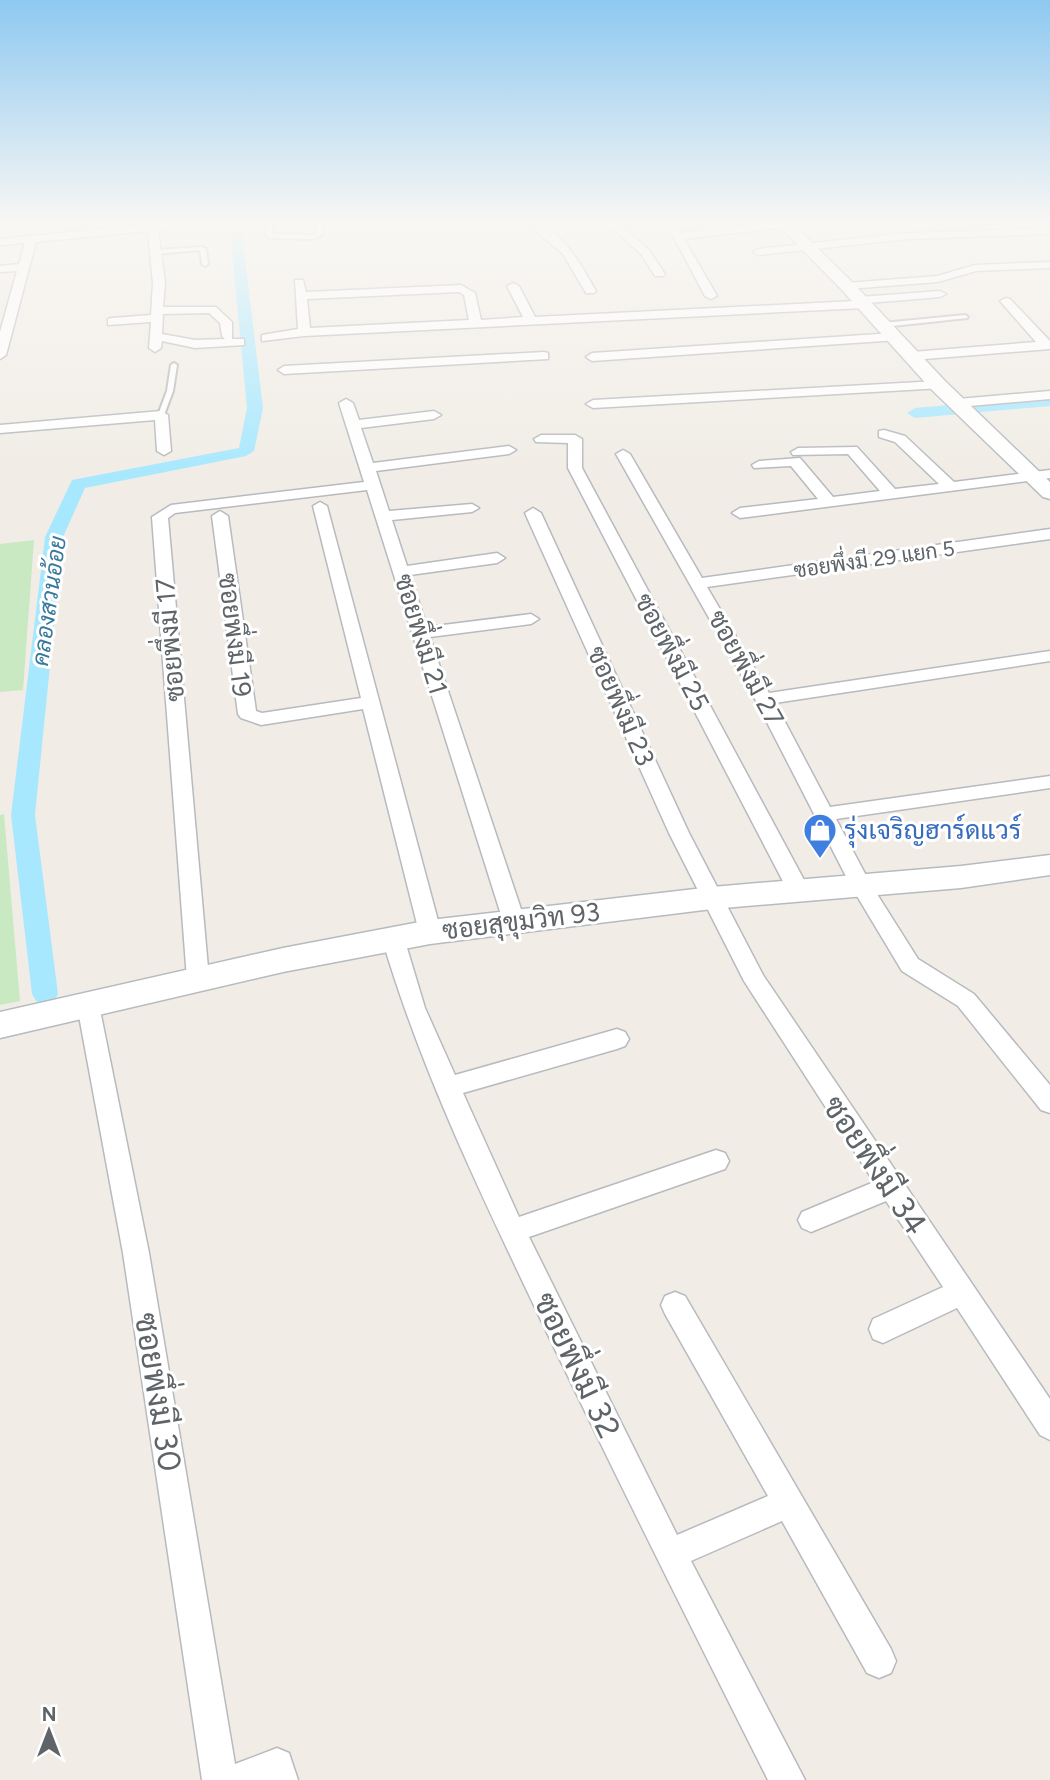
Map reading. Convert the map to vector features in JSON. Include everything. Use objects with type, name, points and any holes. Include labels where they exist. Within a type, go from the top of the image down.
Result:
[{"type":"street","points":[[0,355],[1,340],[13,307]]},
{"type":"street","points":[[112,322],[167,307]]},
{"type":"street","points":[[301,307],[304,332]]},
{"type":"street","points":[[472,307],[476,324]]},
{"type":"street","points":[[524,307],[531,321]]},
{"type":"street","points":[[284,370],[460,343],[476,324],[774,307]]},
{"type":"street","points":[[867,307],[962,407],[1042,475],[1050,493]]},
{"type":"street","points":[[1012,307],[1047,345]]},
{"type":"street","points":[[158,309],[212,309],[226,323],[234,339],[195,344],[156,342],[158,309]]},
{"type":"street","points":[[592,357],[888,331]]},
{"type":"street","points":[[266,338],[304,332],[460,343],[544,356]]},
{"type":"street","points":[[912,356],[1047,345]]},
{"type":"street","points":[[593,404],[938,384]]},
{"type":"street","points":[[962,407],[1050,395]]},
{"type":"street","name":"ซอยพึ่งมี 21","points":[[346,403],[514,921]]},
{"type":"street","points":[[0,429],[160,415],[164,451]]},
{"type":"street","points":[[354,425],[434,415]]},
{"type":"street","points":[[884,434],[900,439],[950,486]]},
{"type":"street","name":"ซอยพึ่งมี 25","points":[[541,439],[575,439],[575,468],[799,891]]},
{"type":"street","points":[[371,476],[509,450]]},
{"type":"street","points":[[799,452],[852,450],[891,494]]},
{"type":"street","name":"ซอยพึ่งมี 27","points":[[623,454],[764,699],[861,886],[910,965],[922,975],[955,990],[966,1000],[1050,1103]]},
{"type":"street","points":[[758,465],[795,461],[829,502]]},
{"type":"street","points":[[740,513],[1042,475]]},
{"type":"street","name":"ซอยพึ่งมี 17","points":[[198,979],[160,517],[171,509],[371,476]]},
{"type":"street","points":[[320,506],[430,932]]},
{"type":"street","points":[[384,516],[472,508]]},
{"type":"street","name":"ซอยพึ่งมี 23","points":[[533,513],[712,898]]},
{"type":"street","name":"ซอยพึ่งมี 19","points":[[220,516],[247,714],[261,719],[369,702]]},
{"type":"street","name":"ซอยพึ่งมี 29 แยก 5","points":[[698,583],[1050,534]]},
{"type":"street","points":[[402,571],[497,558]]},
{"type":"street","points":[[419,633],[531,619]]},
{"type":"street","points":[[764,699],[1050,656]]},
{"type":"street","points":[[825,814],[1050,782]]},
{"type":"street","name":"ซอยสุขุมวิท 93","points":[[0,1025],[198,979],[430,932],[712,898],[961,877],[1050,865]]},
{"type":"street","name":"ซอยพึ่งมี 34","points":[[712,898],[770,1008],[1050,1425]]},
{"type":"street","name":"ซอยพึ่งมี 32","points":[[393,938],[414,1009],[512,1231],[671,1554],[787,1780]]},
{"type":"street","name":"ซอยพึ่งมี 30","points":[[88,1005],[136,1253],[220,1780]]},
{"type":"street","points":[[448,1087],[617,1039]]},
{"type":"street","points":[[512,1231],[716,1161]]},
{"type":"street","points":[[811,1220],[890,1187]]},
{"type":"street","points":[[883,1329],[960,1293]]},
{"type":"street","points":[[675,1306],[879,1661]]},
{"type":"street","points":[[671,1554],[787,1503]]},
{"type":"street","points":[[239,1780],[277,1765],[280,1780]]},
{"type":"lane","points":[[888,331],[965,317]]},
{"type":"lane","points":[[160,415],[170,391],[174,365]]},
{"type":"green space","points":[[34,540],[23,690],[0,692],[0,544]]},
{"type":"green space","points":[[4,814],[20,1001],[0,1005],[0,815]]},
{"type":"waterway","name":"คลองสวนอ้อย","points":[[45,994],[23,815],[54,537],[78,484],[246,451],[255,408],[244,307]]},
{"type":"waterway","points":[[915,413],[1050,401]]},
{"type":"place","name":"รุ่งเจริญฮาร์ดแวร์","points":[[820,860]]}]
